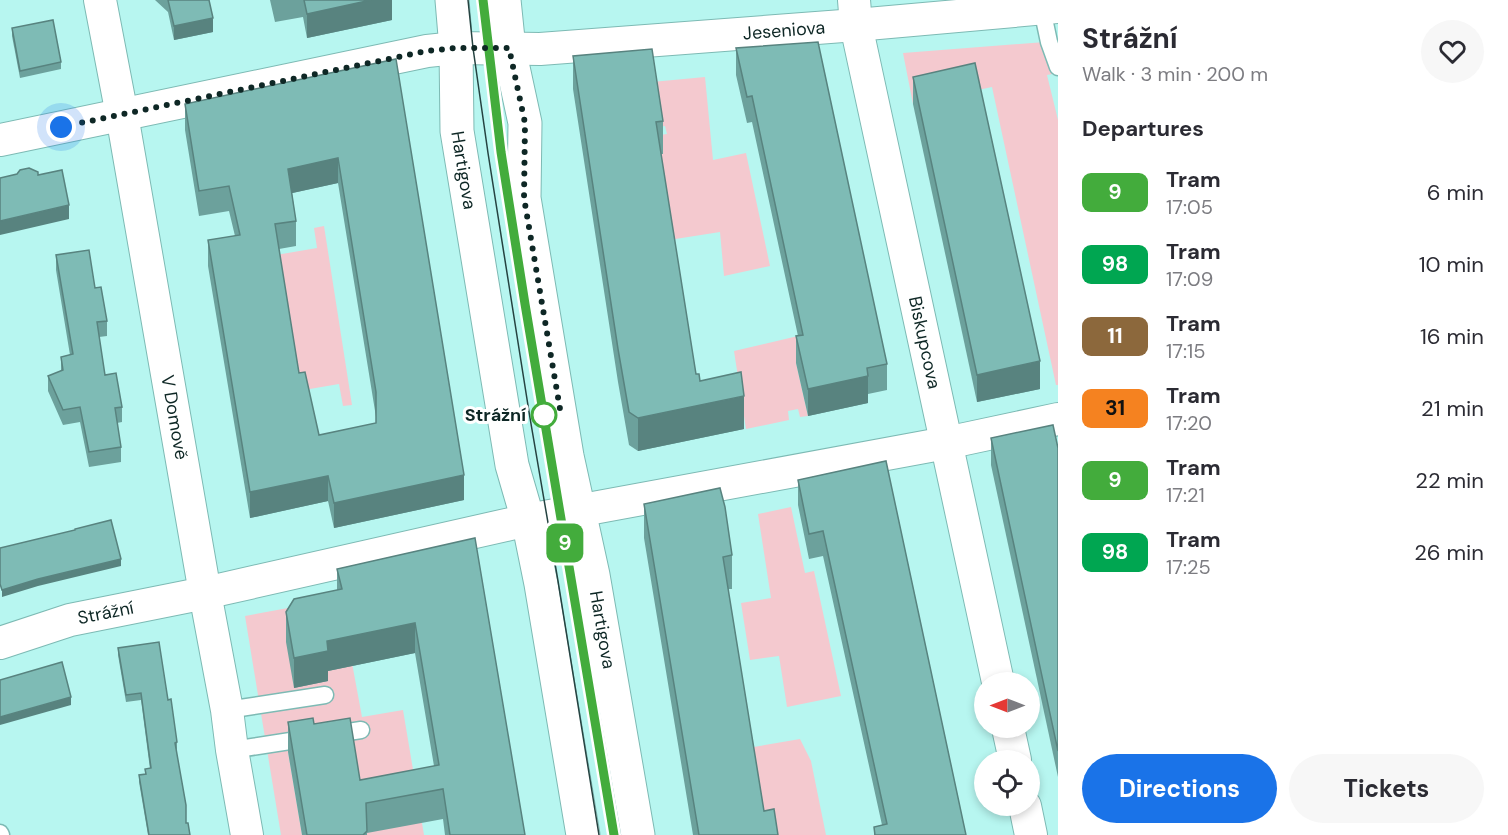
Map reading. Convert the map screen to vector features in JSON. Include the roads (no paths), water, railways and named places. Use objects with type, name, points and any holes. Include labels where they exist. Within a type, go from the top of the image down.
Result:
[{"type":"main road","name":"Hartigova","points":[[452,0],[456,48],[457,131],[512,465],[528,520],[541,584],[584,835]]},
{"type":"main road","name":"Hartigova","points":[[504,0],[509,48],[525,123],[524,198],[567,456],[593,575],[638,835]]},
{"type":"street","name":"V Domově","points":[[100,0],[123,115],[247,835]]},
{"type":"street","name":"Jeseniova","points":[[0,140],[427,51],[456,48],[551,48],[855,12],[1050,8]]},
{"type":"street","name":"Biskupcova","points":[[855,12],[996,672]]},
{"type":"street","name":"Strážní","points":[[0,643],[70,620],[205,593],[528,520],[946,443],[1058,419]]},
{"type":"street","points":[[1027,816],[1031,835]]},
{"type":"lane","points":[[1050,8],[1049,42],[1058,68]]},
{"type":"lane","points":[[227,710],[325,695]]},
{"type":"lane","points":[[232,750],[361,730]]},
{"type":"tram line","points":[[468,0],[488,153],[599,835]]},
{"type":"tram line","points":[[483,0],[501,152],[614,835]]},
{"type":"tram line","name":"9","points":[[483,0],[501,152],[614,835]]},
{"type":"place","name":"Strážní","points":[[544,415]]}]
